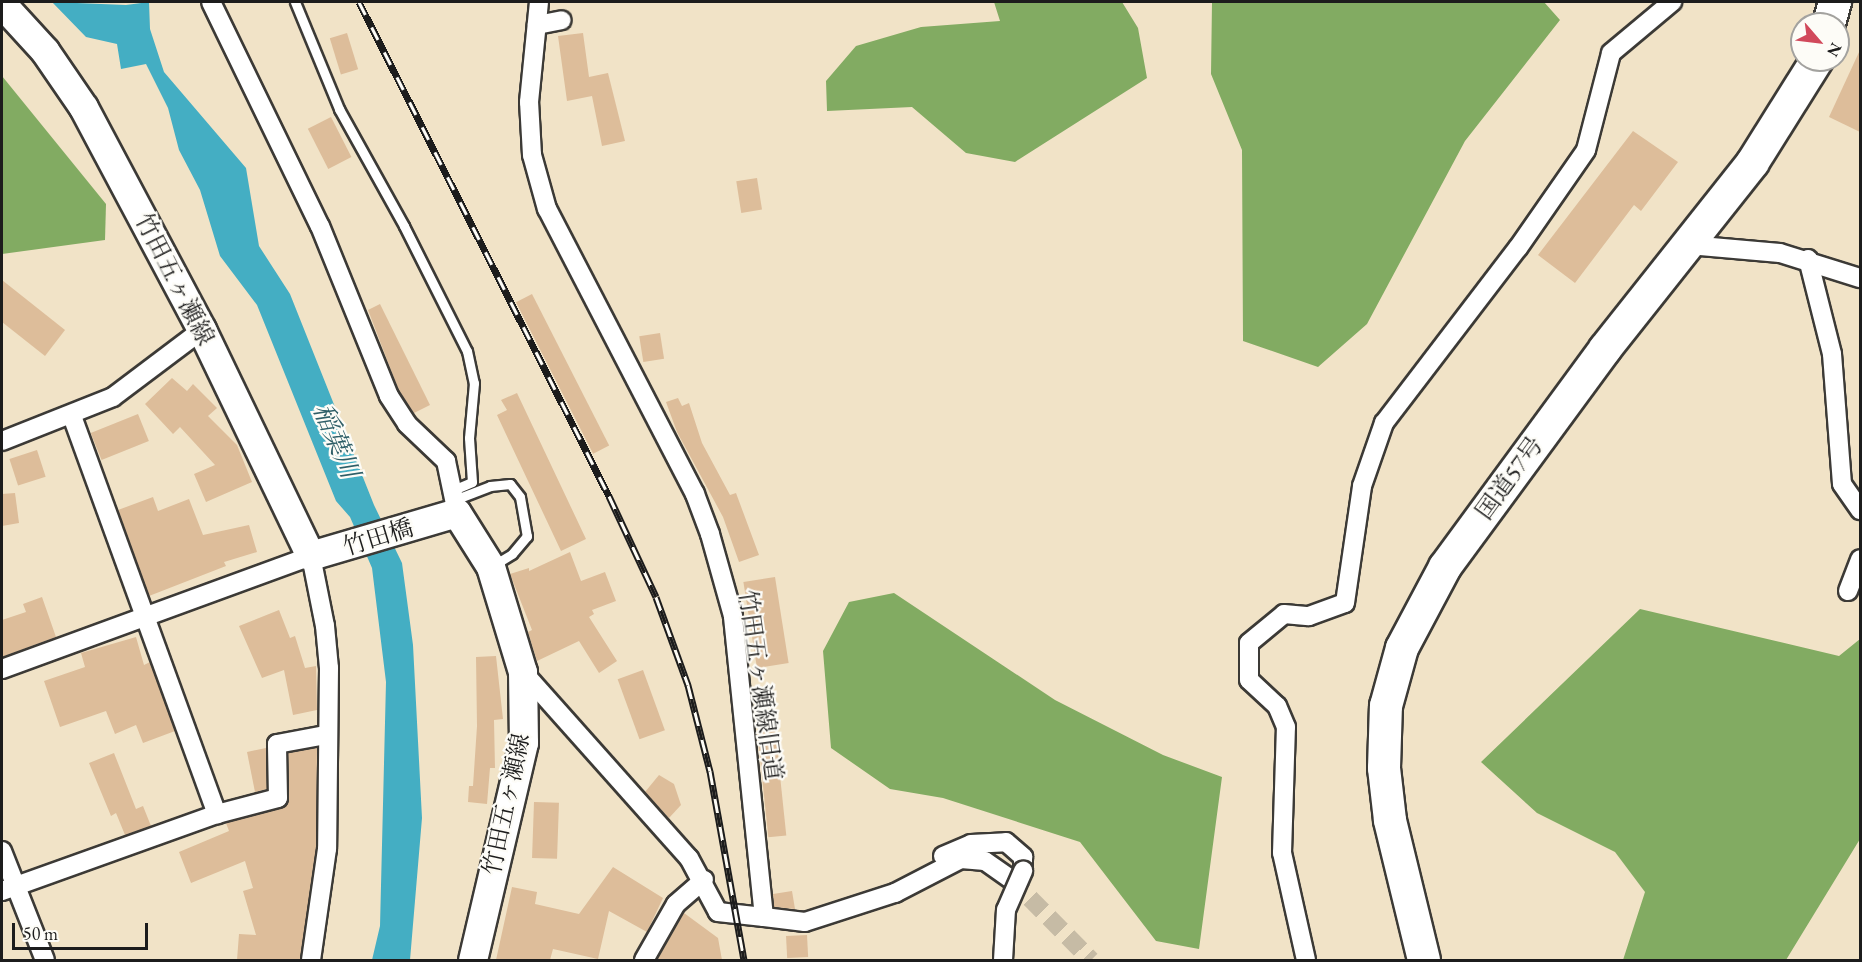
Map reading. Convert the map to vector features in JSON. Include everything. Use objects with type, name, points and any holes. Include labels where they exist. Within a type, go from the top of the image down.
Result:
[{"type":"highway","name":"国道57号","points":[[1424,960],[1390,820],[1384,768],[1386,706],[1402,648],[1445,567],[1513,471],[1753,162],[1809,72]]},
{"type":"main road","name":"竹田五ヶ瀬線","points":[[2,4],[45,51],[84,108],[320,554]]},
{"type":"main road","name":"竹田橋","points":[[320,554],[427,522],[454,501]]},
{"type":"main road","name":"竹田五ヶ瀬線","points":[[454,501],[491,567],[522,672],[524,743],[473,960]]},
{"type":"street","points":[[211,2],[320,226],[389,396],[407,424],[446,461],[454,501]]},
{"type":"street","name":"竹田五ヶ瀬線旧道","points":[[539,2],[529,102],[532,155],[547,209],[694,494],[733,616],[764,917]]},
{"type":"street","points":[[1306,960],[1282,854],[1286,727],[1277,706],[1249,680],[1250,643],[1284,614],[1309,616],[1345,603],[1362,486],[1384,423],[1518,248],[1586,150],[1611,53],[1672,2]]},
{"type":"street","points":[[537,25],[562,20]]},
{"type":"street","points":[[1689,245],[1808,260],[1860,278]]},
{"type":"street","points":[[1808,260],[1832,354],[1842,484],[1860,510]]},
{"type":"street","points":[[2,441],[72,416],[113,397],[202,330]]},
{"type":"street","points":[[72,416],[217,814]]},
{"type":"street","points":[[2,669],[320,554],[329,668],[326,735],[327,849],[311,960]]},
{"type":"street","points":[[1848,591],[1860,559]]},
{"type":"street","points":[[522,672],[689,858],[704,880],[718,912],[805,922],[895,893],[961,859],[985,861],[1017,875]]},
{"type":"street","points":[[8,888],[217,814],[278,798],[277,744],[326,735]]},
{"type":"street","points":[[934,873],[931,861],[971,844],[991,840],[1006,842],[1023,857],[1006,910],[1002,960]]},
{"type":"street","points":[[2,851],[8,888],[45,960]]},
{"type":"street","points":[[644,960],[676,904],[704,880]]},
{"type":"lane","points":[[295,2],[344,118],[404,226],[466,351],[474,383],[469,438],[472,483],[454,501]]},
{"type":"lane","points":[[454,501],[490,486],[510,484],[520,497],[527,536],[512,554],[491,567]]},
{"type":"green space","points":[[994,2],[1122,2],[1138,28],[1147,78],[1015,162],[966,153],[912,107],[827,111],[826,81],[856,46],[921,27],[1000,21]]},
{"type":"green space","points":[[1212,2],[1544,2],[1560,20],[1465,141],[1367,324],[1318,367],[1243,341],[1242,150],[1211,74]]},
{"type":"green space","points":[[2,76],[106,204],[105,240],[2,254]]},
{"type":"green space","points":[[894,593],[1055,700],[1163,755],[1222,777],[1199,949],[1156,941],[1080,842],[943,798],[890,789],[831,748],[823,651],[849,602]]},
{"type":"green space","points":[[1640,609],[1839,656],[1860,639],[1860,839],[1786,960],[1623,960],[1645,892],[1615,852],[1537,813],[1481,762]]},
{"type":"water","name":"稲葉川","points":[[52,2],[126,5],[149,2],[150,29],[164,72],[246,168],[259,246],[290,294],[374,505],[402,563],[413,645],[422,818],[410,960],[372,960],[380,926],[386,682],[372,568],[350,517],[336,501],[257,305],[220,256],[200,190],[179,150],[168,108],[146,64],[121,69],[117,44],[86,37]]},
{"type":"building","points":[[347,33],[358,69],[341,75],[330,38]]},
{"type":"building","points":[[583,33],[589,77],[608,73],[625,141],[602,146],[592,96],[567,101],[558,36]]},
{"type":"building","points":[[1860,50],[1860,132],[1829,117]]},
{"type":"building","points":[[331,117],[351,157],[328,169],[308,129]]},
{"type":"building","points":[[1633,131],[1678,162],[1641,211],[1634,205],[1575,283],[1538,255]]},
{"type":"building","points":[[757,178],[762,210],[741,213],[736,181]]},
{"type":"building","points":[[2,280],[65,330],[45,356],[2,322]]},
{"type":"building","points":[[532,294],[609,445],[593,454],[516,302]]},
{"type":"building","points":[[380,304],[430,405],[414,413],[399,391],[368,310]]},
{"type":"building","points":[[660,333],[664,359],[643,362],[639,336]]},
{"type":"building","points":[[172,378],[187,391],[193,384],[217,408],[208,416],[237,445],[252,482],[206,502],[194,474],[215,465],[180,427],[173,434],[145,404]]},
{"type":"building","points":[[517,393],[586,539],[561,551],[497,415],[507,410],[501,400]]},
{"type":"building","points":[[678,398],[682,406],[689,403],[702,443],[730,495],[736,493],[759,555],[739,562],[723,517],[677,432],[666,402]]},
{"type":"building","points":[[138,414],[149,441],[102,460],[91,433]]},
{"type":"building","points":[[37,450],[46,477],[18,486],[9,459]]},
{"type":"building","points":[[15,493],[19,523],[2,526],[2,494]]},
{"type":"building","points":[[153,497],[158,511],[189,499],[203,535],[249,525],[257,552],[224,562],[226,566],[149,596],[118,510]]},
{"type":"building","points":[[570,552],[581,581],[605,572],[616,601],[592,610],[594,614],[589,617],[617,661],[599,673],[579,641],[537,661],[528,632],[532,630],[510,574],[529,568],[529,571]]},
{"type":"building","points":[[775,577],[789,663],[757,668],[743,582]]},
{"type":"building","points":[[42,597],[56,637],[2,657],[2,620],[26,612],[23,604]]},
{"type":"building","points":[[279,610],[290,638],[295,636],[305,668],[316,666],[317,710],[293,715],[284,670],[262,678],[239,626]]},
{"type":"building","points":[[136,637],[144,665],[150,662],[175,731],[143,743],[136,725],[115,734],[106,711],[60,727],[44,681],[85,667],[81,653]]},
{"type":"building","points":[[496,656],[503,719],[494,720],[495,768],[490,768],[487,804],[468,802],[469,786],[473,786],[477,726],[476,657]]},
{"type":"building","points":[[643,670],[665,730],[640,739],[618,679]]},
{"type":"building","points":[[775,728],[786,835],[768,837],[757,730]]},
{"type":"building","points":[[266,748],[267,789],[255,792],[247,752]]},
{"type":"building","points":[[317,748],[316,848],[300,960],[237,960],[239,934],[256,935],[243,891],[253,888],[245,861],[191,883],[179,852],[229,831],[226,823],[285,807],[289,798],[288,753]]},
{"type":"building","points":[[114,753],[136,809],[143,806],[151,826],[125,835],[116,813],[111,816],[89,763]]},
{"type":"building","points":[[659,775],[674,784],[681,805],[669,818],[645,792]]},
{"type":"building","points":[[534,802],[559,803],[557,859],[532,858]]},
{"type":"building","points":[[613,867],[663,898],[647,932],[609,911],[598,959],[553,949],[550,960],[496,960],[512,887],[537,892],[535,904],[579,914]]},
{"type":"building","points":[[792,891],[795,909],[774,907],[773,894]]},
{"type":"building","points":[[684,913],[718,938],[722,960],[657,960]]},
{"type":"building","points":[[807,935],[808,957],[787,958],[786,936]]},
{"type":"tunnel","points":[[1011,879],[1091,960]]},
{"type":"railway","points":[[359,2],[609,496],[656,597],[688,685],[710,771],[744,960]]}]
